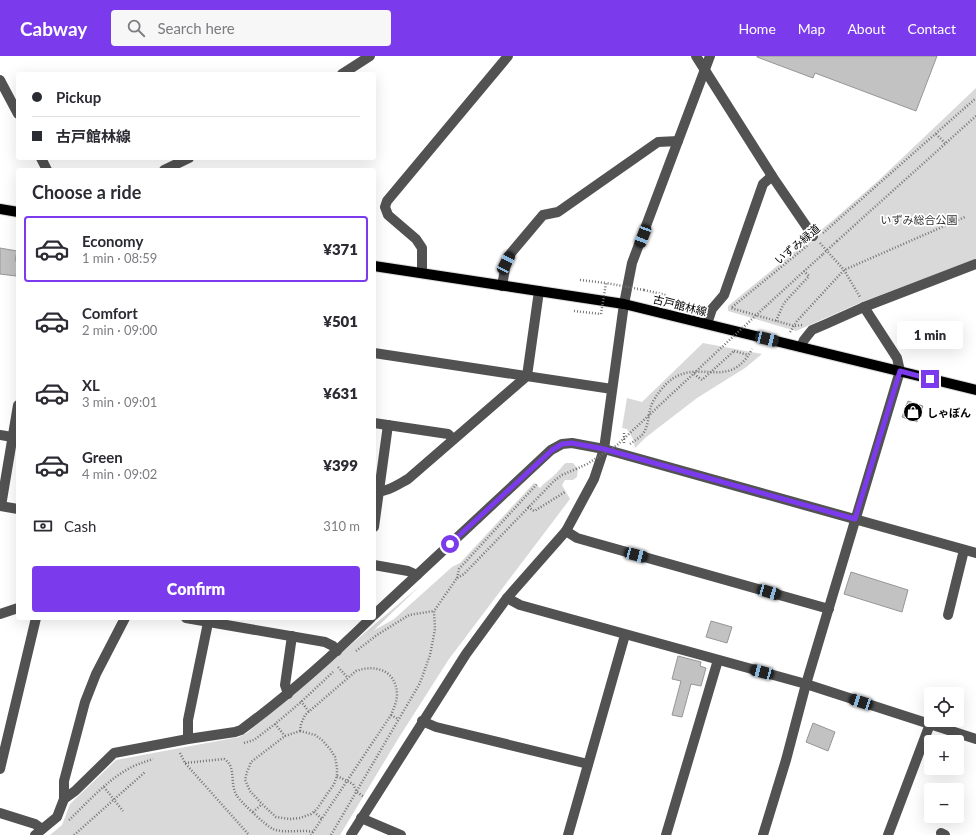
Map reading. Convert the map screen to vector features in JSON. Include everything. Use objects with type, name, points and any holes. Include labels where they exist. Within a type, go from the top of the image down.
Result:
[{"type":"main road","points":[[0,209],[16,212]]},
{"type":"main road","name":"古戸館林線","points":[[376,266],[624,304],[976,390]]},
{"type":"street","points":[[345,72],[370,56]]},
{"type":"street","points":[[422,273],[422,248],[416,239],[388,215],[385,207],[387,201],[508,56]]},
{"type":"street","points":[[696,56],[704,71],[772,176],[815,237]]},
{"type":"street","points":[[351,835],[422,721],[466,654],[507,598],[566,531],[594,479],[604,449],[624,304],[632,263],[710,56]]},
{"type":"street","points":[[0,80],[16,110]]},
{"type":"street","points":[[502,286],[506,263],[511,253],[543,215],[558,212],[658,142],[678,141]]},
{"type":"street","points":[[168,168],[185,160]]},
{"type":"street","points":[[707,324],[712,309],[724,295],[763,184],[772,176]]},
{"type":"street","points":[[801,347],[804,340],[812,330],[864,307],[976,264]]},
{"type":"street","points":[[377,492],[392,488],[408,479],[527,376],[539,291]]},
{"type":"street","points":[[762,835],[786,760],[806,684],[900,371],[897,358],[864,307]]},
{"type":"street","points":[[376,353],[612,389]]},
{"type":"street","points":[[376,423],[448,434],[453,439]]},
{"type":"street","points":[[376,504],[388,425]]},
{"type":"street","points":[[16,426],[1,506],[16,509]]},
{"type":"street","points":[[0,435],[15,437]]},
{"type":"street","points":[[376,614],[552,450],[562,444],[572,443],[604,449],[976,553]]},
{"type":"street","points":[[566,531],[577,538],[829,609]]},
{"type":"street","points":[[948,615],[964,550]]},
{"type":"street","points":[[376,565],[408,571],[417,575]]},
{"type":"street","points":[[507,598],[520,605],[806,684],[924,722]]},
{"type":"street","points":[[0,614],[16,609]]},
{"type":"street","points":[[0,769],[36,620]]},
{"type":"street","points":[[0,813],[35,824],[38,832],[57,817],[64,799],[64,780],[85,702],[96,674],[123,620]]},
{"type":"street","points":[[188,739],[188,720],[209,620],[326,642],[333,646],[337,651]]},
{"type":"street","points":[[64,799],[75,791],[114,753],[241,730],[288,694],[337,651],[369,620]]},
{"type":"street","points":[[568,835],[626,635]]},
{"type":"street","points":[[288,694],[284,685],[292,636]]},
{"type":"street","points":[[666,835],[718,660]]},
{"type":"street","points":[[422,721],[436,727],[588,764]]},
{"type":"street","points":[[888,835],[929,727]]},
{"type":"street","points":[[939,727],[976,739]]},
{"type":"street","points":[[361,818],[401,835]]},
{"type":"path","name":"いずみ緑道","points":[[809,323],[794,326],[731,308],[936,134],[976,98]]},
{"type":"path","points":[[457,578],[464,574],[554,481],[562,475],[598,458],[616,446],[766,306],[976,116]]},
{"type":"path","points":[[936,134],[945,143]]},
{"type":"path","points":[[790,332],[797,321],[844,270],[965,217]]},
{"type":"path","points":[[815,237],[844,270],[864,307]]},
{"type":"path","points":[[776,321],[784,302],[809,276],[804,272]]},
{"type":"path","points":[[580,280],[606,283],[666,295]]},
{"type":"path","points":[[574,311],[601,314],[606,283]]},
{"type":"path","points":[[624,433],[623,442],[628,446],[643,434],[647,426],[651,406],[663,387],[672,380],[688,372],[720,373],[733,370],[743,363],[752,349]]},
{"type":"path","points":[[694,374],[702,380],[734,351],[748,355]]},
{"type":"path","points":[[331,835],[420,683],[430,655],[435,629],[434,611],[457,578],[459,569],[538,483]]},
{"type":"path","points":[[528,507],[534,511],[565,492]]},
{"type":"path","points":[[338,667],[347,677]]},
{"type":"path","points":[[185,763],[221,759],[227,760],[231,768],[233,788],[237,796],[253,812],[273,828],[312,834],[391,715],[397,693],[392,678],[385,671],[374,667],[363,668],[356,671],[347,677],[305,715],[300,731]]},
{"type":"path","points":[[391,715],[398,719]]},
{"type":"path","points":[[275,724],[284,736]]},
{"type":"path","points":[[300,731],[315,735],[330,749],[335,757],[338,768],[338,776],[334,784],[311,814],[300,818],[276,817],[250,791],[245,780],[247,772],[252,762],[284,736],[300,731]]},
{"type":"path","points":[[180,753],[185,763],[249,835]]},
{"type":"path","points":[[74,835],[145,772]]},
{"type":"path","points":[[338,776],[352,784],[357,792],[364,797]]},
{"type":"path","points":[[104,787],[123,811]]},
{"type":"path","points":[[253,812],[262,804]]},
{"type":"path","points":[[314,812],[322,819]]},
{"type":"green space","name":"いずみ総合公園","points":[[976,88],[976,259],[862,302],[796,331],[728,311],[728,306],[832,221],[879,180]]},
{"type":"green space","points":[[703,343],[762,354],[745,368],[697,398],[645,438],[635,448],[633,439],[627,429],[622,428],[627,398],[642,402]]},
{"type":"green space","points":[[566,463],[573,463],[578,469],[577,477],[573,480],[565,480],[562,485],[570,499],[449,659],[398,739],[340,835],[50,835],[62,825],[70,804],[116,760],[239,737],[247,733],[421,585],[373,631],[394,619],[452,567],[460,563],[534,483],[540,488]]},
{"type":"building","points":[[757,56],[937,56],[916,111],[815,73],[813,78]]},
{"type":"building","points":[[0,248],[16,251],[16,276],[0,274]]},
{"type":"building","name":"しゃぼん","points":[[908,401],[923,406],[917,422],[902,417]]},
{"type":"building","points":[[851,572],[908,590],[902,612],[844,594]]},
{"type":"building","points":[[711,621],[732,627],[727,643],[706,637]]},
{"type":"building","points":[[678,656],[701,662],[700,666],[706,668],[701,686],[691,684],[682,717],[672,715],[681,681],[672,679]]},
{"type":"building","points":[[813,723],[835,732],[828,751],[806,742]]},
{"type":"place","name":"しゃぼん","points":[[913,412]]},
{"type":"route","points":[[450,544],[552,450],[562,444],[572,443],[604,449],[855,519],[900,371],[930,379]]}]
